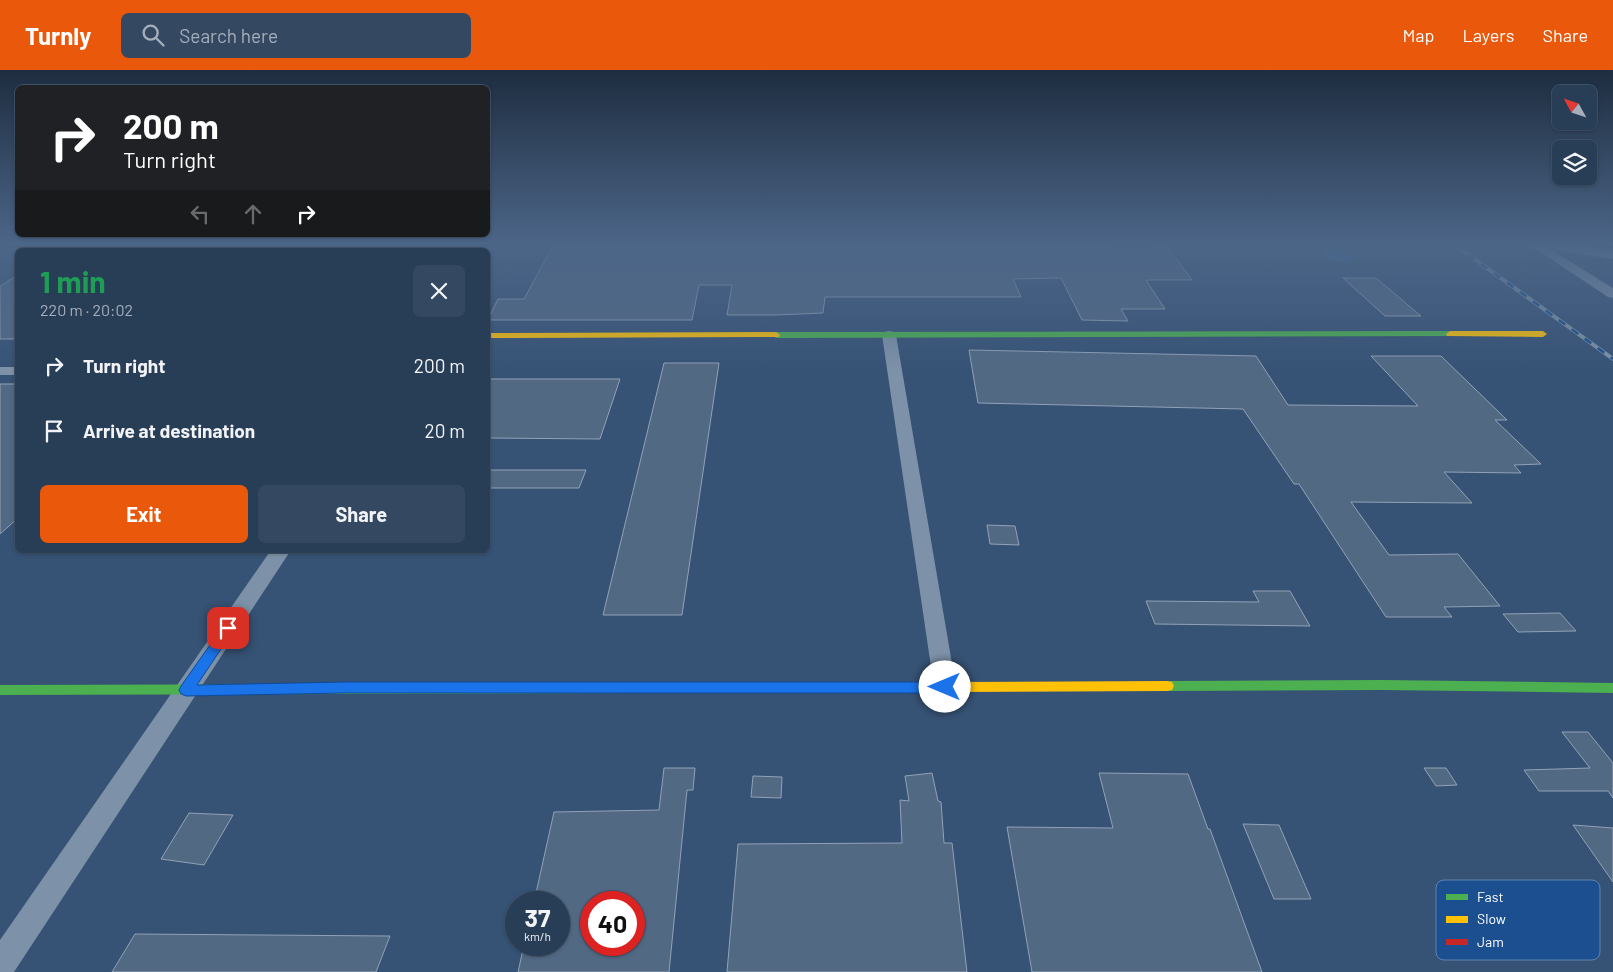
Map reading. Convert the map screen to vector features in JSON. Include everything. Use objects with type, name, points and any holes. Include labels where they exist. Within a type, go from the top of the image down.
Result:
[{"type":"street","points":[[1602,287],[1613,294]]},
{"type":"street","points":[[490,336],[1543,334]]},
{"type":"street","points":[[889,335],[945,687]]},
{"type":"street","points":[[0,371],[15,371]]},
{"type":"street","points":[[0,966],[279,553]]},
{"type":"street","points":[[0,690],[1382,685],[1613,688]]},
{"type":"building","points":[[0,287],[15,287],[15,339],[0,339]]},
{"type":"building","points":[[530,287],[699,287],[692,320],[490,320],[498,299],[524,299]]},
{"type":"building","points":[[732,287],[1017,287],[1021,297],[825,297],[823,313],[727,315]]},
{"type":"building","points":[[1066,287],[1151,287],[1165,309],[1121,309],[1128,321],[1082,320]]},
{"type":"building","points":[[1353,287],[1387,287],[1421,316],[1385,316]]},
{"type":"building","points":[[969,350],[1256,356],[1288,405],[1418,406],[1371,356],[1441,356],[1507,420],[1495,420],[1541,464],[1514,465],[1521,473],[1444,472],[1472,503],[1351,502],[1389,555],[1458,554],[1500,606],[1444,607],[1452,617],[1386,617],[1299,484],[1294,484],[1243,409],[978,403]]},
{"type":"building","points":[[664,363],[719,363],[682,615],[603,615]]},
{"type":"building","points":[[490,379],[620,379],[600,439],[490,438]]},
{"type":"building","points":[[0,384],[15,384],[15,521],[0,534]]},
{"type":"building","points":[[490,470],[586,470],[579,488],[490,488]]},
{"type":"building","points":[[987,525],[1015,526],[1019,545],[990,544]]},
{"type":"building","points":[[1253,591],[1290,591],[1310,626],[1155,624],[1146,601],[1259,602]]},
{"type":"building","points":[[1560,613],[1576,631],[1518,632],[1503,614]]},
{"type":"building","points":[[1562,732],[1588,732],[1613,763],[1613,798],[1608,791],[1539,791],[1524,770],[1590,768]]},
{"type":"building","points":[[664,768],[695,768],[693,790],[687,790],[669,972],[518,972],[522,956],[570,956],[570,891],[536,891],[554,812],[659,810]]},
{"type":"building","points":[[1424,768],[1446,768],[1457,785],[1436,786]]},
{"type":"building","points":[[932,773],[938,801],[941,802],[944,843],[952,843],[967,972],[727,972],[738,844],[902,843],[900,800],[909,801],[905,776]]},
{"type":"building","points":[[1099,773],[1188,774],[1262,972],[1032,972],[1007,827],[1113,828]]},
{"type":"building","points":[[753,776],[782,777],[781,798],[751,797]]},
{"type":"building","points":[[189,813],[233,815],[204,865],[161,859]]},
{"type":"building","points":[[1243,824],[1279,825],[1311,899],[1274,899]]},
{"type":"building","points":[[1573,825],[1613,828],[1613,882]]},
{"type":"building","points":[[135,934],[390,936],[376,972],[112,972]]},
{"type":"railway","points":[[1513,287],[1613,359]]},
{"type":"traffic: fast","points":[[776,335],[1450,334]]},
{"type":"traffic: fast","points":[[1167,686],[1382,685],[1613,688]]},
{"type":"traffic: fast","points":[[0,690],[635,688]]},
{"type":"traffic: slow","points":[[1450,334],[1543,334]]},
{"type":"traffic: slow","points":[[490,336],[776,335]]},
{"type":"traffic: slow","points":[[952,687],[1167,686]]},
{"type":"traffic: slow","points":[[635,688],[799,687]]},
{"type":"traffic: jam","points":[[799,687],[952,687]]},
{"type":"route","points":[[228,628],[186,690],[945,687]]}]
